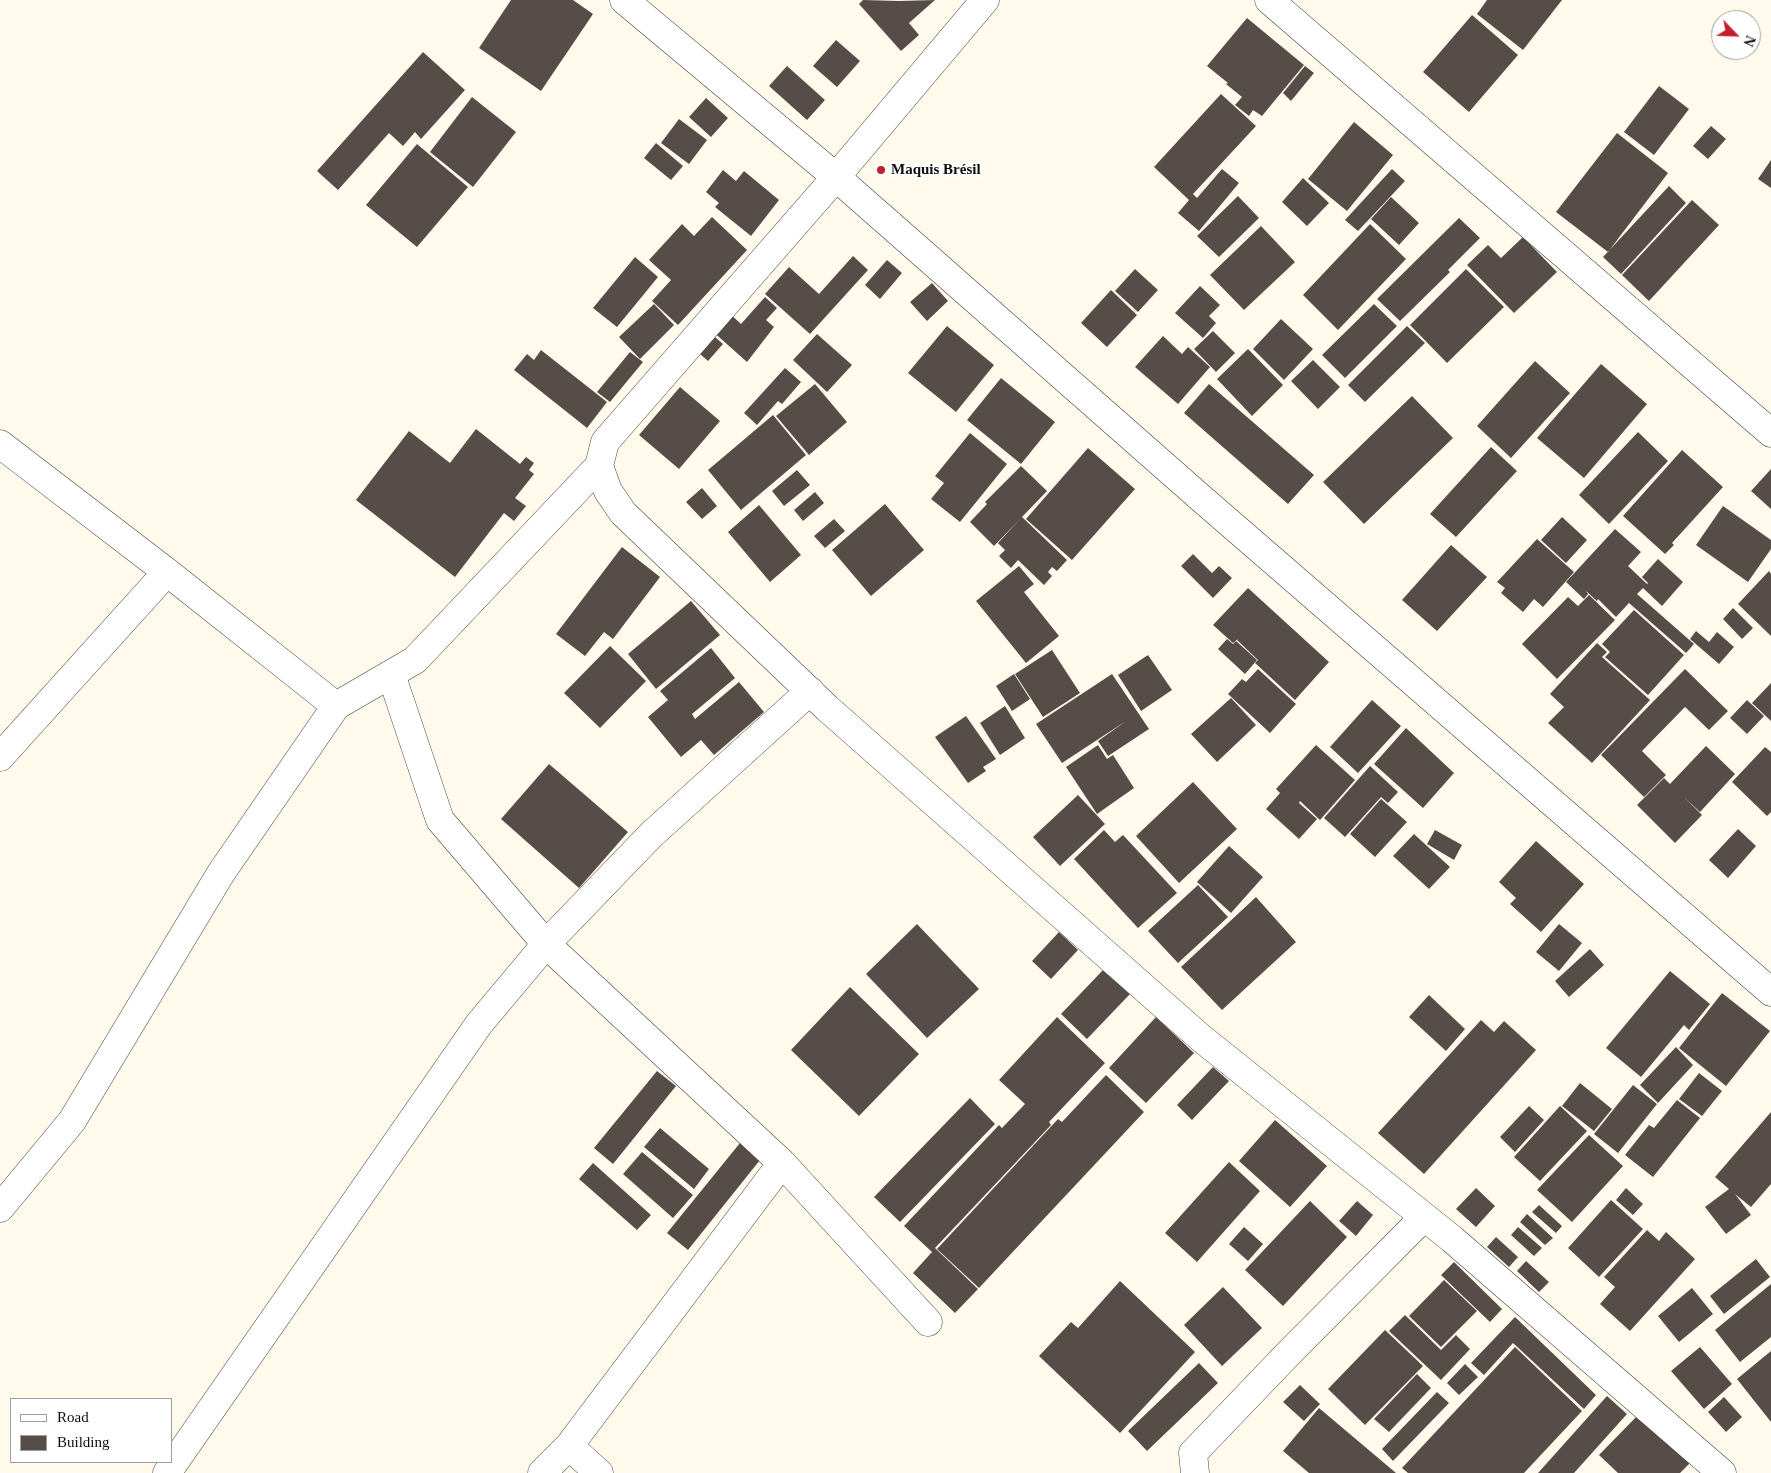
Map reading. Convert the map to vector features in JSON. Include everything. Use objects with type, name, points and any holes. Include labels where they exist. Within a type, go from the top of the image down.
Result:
[{"type":"street","points":[[624,0],[836,177],[1202,499],[1771,992]]},
{"type":"street","points":[[0,1208],[72,1121],[221,873],[336,706],[415,660],[599,466],[605,442],[836,177],[985,0]]},
{"type":"street","points":[[1269,0],[1771,433]]},
{"type":"street","points":[[0,444],[167,572],[336,706]]},
{"type":"street","points":[[599,466],[608,491],[623,513],[810,691],[1201,1038],[1424,1217],[1722,1473]]},
{"type":"street","points":[[0,757],[167,572]]},
{"type":"street","points":[[391,674],[440,820],[546,944],[782,1164],[928,1322]]},
{"type":"street","points":[[167,1473],[479,1024],[546,944],[651,835],[810,691]]},
{"type":"street","points":[[542,1473],[569,1446],[782,1164]]},
{"type":"street","points":[[1195,1473],[1192,1452],[1424,1217]]},
{"type":"street","points":[[569,1446],[599,1473]]},
{"type":"building","points":[[511,0],[573,0],[593,14],[541,91],[479,48]]},
{"type":"building","points":[[863,0],[935,0],[909,23],[919,35],[901,51],[859,4]]},
{"type":"building","points":[[1487,0],[1562,0],[1523,50],[1477,14]]},
{"type":"building","points":[[1472,15],[1518,55],[1469,112],[1423,72]]},
{"type":"building","points":[[1247,18],[1304,65],[1262,116],[1253,110],[1249,116],[1235,105],[1242,97],[1207,66]]},
{"type":"building","points":[[836,40],[860,61],[837,87],[813,66]]},
{"type":"building","points":[[423,52],[465,90],[421,139],[415,132],[403,146],[389,133],[338,190],[317,171]]},
{"type":"building","points":[[787,66],[825,100],[807,120],[769,86]]},
{"type":"building","points":[[1305,66],[1314,73],[1291,101],[1283,93]]},
{"type":"building","points":[[1659,86],[1689,109],[1654,155],[1624,132]]},
{"type":"building","points":[[1221,94],[1256,126],[1193,194],[1197,198],[1222,169],[1239,183],[1199,231],[1178,213],[1189,200],[1154,167]]},
{"type":"building","points":[[472,97],[516,132],[473,187],[430,152]]},
{"type":"building","points":[[706,98],[728,118],[711,137],[689,117]]},
{"type":"building","points":[[679,119],[707,140],[689,164],[661,143]]},
{"type":"building","points":[[1354,122],[1393,155],[1347,211],[1308,179]]},
{"type":"building","points":[[1711,126],[1726,139],[1708,159],[1693,146]]},
{"type":"building","points":[[1617,133],[1668,173],[1608,252],[1556,212]]},
{"type":"building","points":[[656,143],[683,166],[671,180],[644,158]]},
{"type":"building","points":[[417,144],[468,187],[417,247],[366,205]]},
{"type":"building","points":[[1771,160],[1771,188],[1758,179]]},
{"type":"building","points":[[1392,169],[1405,181],[1358,231],[1345,220]]},
{"type":"building","points":[[723,170],[736,181],[744,171],[779,200],[751,236],[715,207],[719,203],[706,192]]},
{"type":"building","points":[[1303,178],[1329,203],[1307,226],[1282,202]]},
{"type":"building","points":[[1669,186],[1686,203],[1621,274],[1603,257]]},
{"type":"building","points":[[1238,196],[1259,218],[1219,257],[1197,236]]},
{"type":"building","points":[[1391,197],[1419,223],[1399,245],[1371,219]]},
{"type":"building","points":[[1692,200],[1719,225],[1649,301],[1622,275]]},
{"type":"building","points":[[712,217],[747,250],[678,325],[652,301],[671,280],[649,260],[682,224],[694,236]]},
{"type":"building","points":[[1459,218],[1480,238],[1448,270],[1450,272],[1400,321],[1377,299]]},
{"type":"building","points":[[1370,224],[1406,259],[1338,330],[1303,295]]},
{"type":"building","points":[[1261,226],[1295,262],[1244,310],[1210,275]]},
{"type":"building","points":[[1523,237],[1557,272],[1514,313],[1467,265],[1488,245],[1501,258]]},
{"type":"building","points":[[853,256],[868,270],[810,334],[765,294],[789,267],[819,294]]},
{"type":"building","points":[[635,257],[658,277],[617,327],[593,308]]},
{"type":"building","points":[[887,260],[902,273],[880,299],[865,285]]},
{"type":"building","points":[[1135,269],[1158,290],[1138,312],[1115,291]]},
{"type":"building","points":[[1466,269],[1504,307],[1447,363],[1410,325]]},
{"type":"building","points":[[932,283],[948,301],[927,321],[910,302]]},
{"type":"building","points":[[1200,286],[1220,305],[1209,316],[1216,323],[1203,338],[1175,313]]},
{"type":"building","points":[[1111,290],[1137,315],[1107,347],[1081,323]]},
{"type":"building","points":[[765,297],[777,308],[766,320],[774,327],[747,362],[710,329],[727,311],[741,324]]},
{"type":"building","points":[[654,304],[674,325],[640,359],[619,337]]},
{"type":"building","points":[[1374,304],[1397,326],[1345,378],[1322,355]]},
{"type":"building","points":[[1281,319],[1313,349],[1284,380],[1253,349]]},
{"type":"building","points":[[947,326],[994,365],[956,412],[908,373]]},
{"type":"building","points":[[1407,326],[1425,343],[1365,402],[1348,385]]},
{"type":"building","points":[[707,330],[723,344],[708,361],[692,347]]},
{"type":"building","points":[[1213,331],[1235,353],[1216,372],[1194,349]]},
{"type":"building","points":[[817,334],[852,365],[827,392],[793,360]]},
{"type":"building","points":[[1163,336],[1182,354],[1188,347],[1210,367],[1178,404],[1135,367]]},
{"type":"building","points":[[1248,349],[1283,385],[1252,416],[1217,379]]},
{"type":"building","points":[[541,350],[607,402],[587,428],[514,370],[527,354],[534,360]]},
{"type":"building","points":[[630,352],[643,362],[610,402],[597,392]]},
{"type":"building","points":[[1313,360],[1340,387],[1318,409],[1291,381]]},
{"type":"building","points":[[1535,361],[1570,393],[1511,458],[1477,426]]},
{"type":"building","points":[[1601,364],[1647,404],[1584,478],[1537,438]]},
{"type":"building","points":[[785,368],[801,382],[782,404],[778,401],[757,425],[744,413]]},
{"type":"building","points":[[1001,378],[1055,422],[1021,464],[967,420]]},
{"type":"building","points":[[815,384],[847,422],[809,455],[776,416]]},
{"type":"building","points":[[1209,384],[1314,475],[1288,504],[1184,413]]},
{"type":"building","points":[[680,387],[720,421],[679,469],[639,435]]},
{"type":"building","points":[[1412,396],[1453,438],[1364,524],[1323,482]]},
{"type":"building","points":[[773,415],[806,455],[741,510],[708,470]]},
{"type":"building","points":[[476,429],[520,464],[526,457],[534,463],[529,470],[534,474],[515,498],[526,506],[514,521],[504,513],[455,577],[356,500],[409,431],[450,463]]},
{"type":"building","points":[[1638,432],[1668,461],[1609,524],[1579,495]]},
{"type":"building","points":[[970,433],[1007,464],[960,522],[931,499],[944,483],[935,476]]},
{"type":"building","points":[[1491,447],[1517,471],[1456,537],[1430,514]]},
{"type":"building","points":[[1088,448],[1135,489],[1072,560],[1026,519]]},
{"type":"building","points":[[1682,450],[1723,487],[1672,543],[1674,545],[1665,554],[1623,516]]},
{"type":"building","points":[[1021,466],[1047,491],[1022,517],[1067,560],[1057,571],[1052,567],[1048,572],[1052,576],[1044,585],[1018,560],[1011,568],[999,556],[1005,550],[998,543],[1020,519],[994,546],[970,522],[987,504],[985,502]]},
{"type":"building","points":[[1771,469],[1771,509],[1751,491]]},
{"type":"building","points":[[797,470],[810,485],[784,506],[772,491]]},
{"type":"building","points":[[702,488],[717,506],[702,519],[686,502]]},
{"type":"building","points":[[815,492],[824,503],[803,521],[794,510]]},
{"type":"building","points":[[885,504],[924,550],[871,596],[832,550]]},
{"type":"building","points":[[759,505],[801,555],[770,582],[728,532]]},
{"type":"building","points":[[1723,506],[1771,540],[1771,549],[1748,582],[1696,545]]},
{"type":"building","points":[[1562,517],[1587,540],[1566,563],[1541,540]]},
{"type":"building","points":[[834,519],[845,531],[825,548],[814,536]]},
{"type":"building","points":[[1615,529],[1641,552],[1628,566],[1647,584],[1642,577],[1658,559],[1683,582],[1662,606],[1643,588],[1637,594],[1694,644],[1686,653],[1629,603],[1616,617],[1598,599],[1597,601],[1586,591],[1588,594],[1584,599],[1566,582]]},
{"type":"building","points":[[1537,539],[1574,572],[1543,607],[1534,599],[1523,612],[1501,593],[1505,588],[1497,582]]},
{"type":"building","points":[[1451,545],[1487,577],[1437,631],[1402,600]]},
{"type":"building","points":[[622,547],[660,577],[613,639],[604,632],[585,656],[556,634]]},
{"type":"building","points":[[1193,554],[1212,573],[1219,566],[1232,578],[1213,598],[1181,566]]},
{"type":"building","points":[[1019,566],[1034,584],[1024,592],[1059,636],[1026,663],[976,601]]},
{"type":"building","points":[[1769,571],[1771,574],[1771,636],[1738,604]]},
{"type":"building","points":[[1248,588],[1329,662],[1295,700],[1255,663],[1258,660],[1237,640],[1239,638],[1233,643],[1213,625]]},
{"type":"building","points":[[1589,595],[1615,620],[1557,679],[1522,644],[1568,597],[1578,606]]},
{"type":"building","points":[[691,601],[720,635],[656,689],[628,654]]},
{"type":"building","points":[[1733,608],[1753,628],[1742,639],[1723,619]]},
{"type":"building","points":[[1634,610],[1684,655],[1648,695],[1605,657],[1610,652],[1602,644]]},
{"type":"building","points":[[1696,631],[1709,642],[1717,632],[1734,647],[1719,664],[1690,639]]},
{"type":"building","points":[[1227,639],[1233,644],[1236,641],[1257,660],[1245,674],[1218,649]]},
{"type":"building","points":[[1597,643],[1607,652],[1602,657],[1650,700],[1592,763],[1548,723],[1564,707],[1550,694]]},
{"type":"building","points":[[610,646],[646,681],[600,728],[564,693]]},
{"type":"building","points":[[711,648],[735,678],[692,714],[695,719],[739,682],[764,712],[714,755],[701,740],[681,757],[648,717],[668,700],[660,691]]},
{"type":"building","points":[[1052,650],[1080,693],[1043,717],[1015,674]]},
{"type":"building","points":[[1148,655],[1172,690],[1141,711],[1118,675]]},
{"type":"building","points":[[1258,669],[1296,704],[1270,733],[1228,694],[1242,679],[1246,682]]},
{"type":"building","points":[[1685,669],[1728,711],[1709,730],[1685,707],[1642,751],[1666,775],[1644,797],[1601,755]]},
{"type":"building","points":[[1014,674],[1030,699],[1012,711],[996,686]]},
{"type":"building","points":[[1112,674],[1149,729],[1108,756],[1098,741],[1126,721],[1062,763],[1036,724]]},
{"type":"building","points":[[1771,683],[1771,721],[1752,703]]},
{"type":"building","points":[[1231,698],[1256,725],[1217,762],[1191,734]]},
{"type":"building","points":[[1372,700],[1401,726],[1358,773],[1330,747]]},
{"type":"building","points":[[1747,700],[1764,716],[1747,734],[1730,718]]},
{"type":"building","points":[[1005,706],[1025,738],[1000,755],[980,723]]},
{"type":"building","points":[[966,716],[996,759],[983,767],[986,771],[968,783],[935,737]]},
{"type":"building","points":[[1406,728],[1454,773],[1423,808],[1374,764]]},
{"type":"building","points":[[1098,745],[1107,759],[1113,755],[1134,788],[1097,814],[1066,767]]},
{"type":"building","points":[[1316,745],[1355,780],[1320,820],[1300,801],[1299,803],[1317,819],[1299,839],[1266,809],[1280,793],[1276,789]]},
{"type":"building","points":[[1706,746],[1735,774],[1700,812],[1684,797],[1702,815],[1675,843],[1637,805],[1664,778],[1670,784]]},
{"type":"building","points":[[1765,747],[1771,752],[1771,812],[1767,816],[1732,782]]},
{"type":"building","points":[[549,764],[628,832],[579,888],[501,819]]},
{"type":"building","points":[[1370,766],[1398,792],[1388,803],[1381,797],[1345,837],[1324,818]]},
{"type":"building","points":[[1193,782],[1237,829],[1179,883],[1136,836]]},
{"type":"building","points":[[1078,795],[1105,824],[1060,866],[1033,837]]},
{"type":"building","points":[[1381,799],[1407,822],[1375,857],[1350,834]]},
{"type":"building","points":[[1738,829],[1756,846],[1728,878],[1709,860]]},
{"type":"building","points":[[1104,830],[1115,842],[1123,835],[1177,893],[1138,928],[1074,859]]},
{"type":"building","points":[[1435,830],[1462,845],[1454,860],[1427,844]]},
{"type":"building","points":[[1414,834],[1450,867],[1429,889],[1393,856]]},
{"type":"building","points":[[1536,841],[1584,884],[1541,932],[1510,904],[1516,898],[1499,882]]},
{"type":"building","points":[[1229,846],[1263,877],[1231,913],[1197,882]]},
{"type":"building","points":[[1198,885],[1228,917],[1178,963],[1148,931]]},
{"type":"building","points":[[1256,897],[1296,942],[1222,1010],[1181,967]]},
{"type":"building","points":[[917,924],[979,989],[927,1038],[866,974]]},
{"type":"building","points":[[1559,924],[1582,943],[1559,971],[1536,952]]},
{"type":"building","points":[[1059,932],[1078,950],[1051,979],[1032,961]]},
{"type":"building","points":[[1590,949],[1604,965],[1569,997],[1555,981]]},
{"type":"building","points":[[1103,970],[1130,994],[1087,1039],[1061,1014]]},
{"type":"building","points":[[1670,971],[1710,1004],[1689,1030],[1684,1025],[1641,1077],[1606,1048]]},
{"type":"building","points":[[850,987],[919,1054],[859,1116],[791,1050]]},
{"type":"building","points":[[1722,993],[1770,1031],[1726,1086],[1679,1048]]},
{"type":"building","points":[[1429,995],[1465,1029],[1446,1051],[1409,1017]]},
{"type":"building","points":[[1057,1017],[1105,1063],[1049,1122],[1051,1125],[935,1248],[978,1289],[955,1313],[913,1273],[932,1252],[904,1226],[999,1125],[1002,1128],[1025,1104],[999,1080]]},
{"type":"building","points":[[1156,1017],[1194,1053],[1146,1103],[1109,1068]]},
{"type":"building","points":[[1481,1020],[1494,1032],[1504,1021],[1536,1050],[1424,1174],[1378,1133]]},
{"type":"building","points":[[1676,1047],[1693,1065],[1658,1103],[1640,1085]]},
{"type":"building","points":[[1213,1067],[1229,1081],[1192,1120],[1177,1105]]},
{"type":"building","points":[[657,1071],[676,1086],[613,1164],[594,1148]]},
{"type":"building","points":[[1699,1073],[1722,1091],[1702,1116],[1679,1099]]},
{"type":"building","points":[[1106,1075],[1144,1112],[979,1288],[937,1249],[1058,1119],[1062,1122]]},
{"type":"building","points":[[1580,1083],[1612,1109],[1594,1131],[1562,1106]]},
{"type":"building","points":[[1633,1085],[1657,1104],[1618,1153],[1594,1134]]},
{"type":"building","points":[[970,1098],[995,1124],[900,1222],[874,1197]]},
{"type":"building","points":[[1677,1100],[1700,1118],[1653,1177],[1625,1155],[1649,1125],[1654,1128]]},
{"type":"building","points":[[1529,1106],[1544,1120],[1515,1152],[1500,1137]]},
{"type":"building","points":[[1560,1106],[1587,1131],[1540,1181],[1514,1157]]},
{"type":"building","points":[[1771,1112],[1771,1184],[1751,1207],[1735,1194],[1751,1215],[1726,1234],[1705,1207],[1729,1189],[1715,1177]]},
{"type":"building","points":[[1275,1120],[1327,1166],[1290,1207],[1239,1161]]},
{"type":"building","points":[[660,1128],[709,1169],[694,1189],[644,1147]]},
{"type":"building","points":[[1589,1135],[1623,1166],[1572,1222],[1537,1190]]},
{"type":"building","points":[[744,1138],[764,1155],[688,1250],[667,1233]]},
{"type":"building","points":[[642,1152],[693,1195],[673,1218],[623,1174]]},
{"type":"building","points":[[1229,1162],[1260,1191],[1197,1262],[1165,1233]]},
{"type":"building","points":[[593,1163],[651,1215],[637,1230],[579,1179]]},
{"type":"building","points":[[1476,1188],[1495,1206],[1476,1227],[1456,1209]]},
{"type":"building","points":[[1626,1188],[1643,1204],[1633,1215],[1616,1200]]},
{"type":"building","points":[[1611,1200],[1643,1229],[1599,1277],[1568,1248]]},
{"type":"building","points":[[1310,1201],[1347,1237],[1283,1306],[1245,1270]]},
{"type":"building","points":[[1357,1201],[1373,1215],[1356,1236],[1339,1221]]},
{"type":"building","points":[[1539,1205],[1562,1226],[1556,1233],[1532,1212]]},
{"type":"building","points":[[1527,1214],[1553,1238],[1545,1245],[1520,1222]]},
{"type":"building","points":[[1244,1227],[1263,1244],[1248,1261],[1229,1244]]},
{"type":"building","points":[[1518,1227],[1542,1248],[1534,1256],[1511,1235]]},
{"type":"building","points":[[1647,1230],[1659,1241],[1666,1232],[1695,1259],[1630,1331],[1600,1304],[1615,1287],[1604,1277]]},
{"type":"building","points":[[1496,1237],[1518,1257],[1509,1267],[1487,1247]]},
{"type":"building","points":[[1756,1259],[1770,1277],[1724,1314],[1710,1296]]},
{"type":"building","points":[[1526,1261],[1549,1282],[1539,1292],[1517,1271]]},
{"type":"building","points":[[1454,1262],[1502,1309],[1490,1322],[1441,1275]]},
{"type":"building","points":[[1444,1280],[1477,1311],[1441,1347],[1409,1316]]},
{"type":"building","points":[[1120,1281],[1195,1352],[1120,1433],[1039,1356],[1071,1322],[1078,1328]]},
{"type":"building","points":[[1771,1284],[1771,1337],[1740,1362],[1715,1330]]},
{"type":"building","points":[[1223,1287],[1262,1328],[1222,1366],[1184,1325]]},
{"type":"building","points":[[1692,1288],[1713,1314],[1679,1342],[1658,1316]]},
{"type":"building","points":[[1405,1315],[1441,1350],[1456,1335],[1470,1349],[1441,1380],[1389,1331]]},
{"type":"building","points":[[1515,1317],[1596,1395],[1584,1409],[1513,1343],[1484,1375],[1471,1363]]},
{"type":"building","points":[[1385,1330],[1423,1366],[1365,1425],[1328,1389]]},
{"type":"building","points":[[1515,1347],[1582,1411],[1524,1473],[1408,1473],[1402,1468]]},
{"type":"building","points":[[1700,1347],[1732,1384],[1704,1409],[1671,1371]]},
{"type":"building","points":[[1771,1351],[1771,1422],[1737,1379]]},
{"type":"building","points":[[1199,1363],[1218,1383],[1147,1451],[1128,1431]]},
{"type":"building","points":[[1465,1364],[1478,1377],[1459,1395],[1447,1383]]},
{"type":"building","points":[[1417,1374],[1431,1388],[1389,1432],[1374,1419]]},
{"type":"building","points":[[1300,1385],[1320,1404],[1304,1421],[1283,1402]]},
{"type":"building","points":[[1437,1392],[1449,1403],[1393,1461],[1382,1449]]},
{"type":"building","points":[[1607,1396],[1627,1414],[1574,1473],[1538,1473]]},
{"type":"building","points":[[1724,1397],[1742,1417],[1726,1432],[1708,1412]]},
{"type":"building","points":[[1319,1408],[1396,1473],[1309,1473],[1283,1451]]},
{"type":"building","points":[[1639,1414],[1690,1463],[1680,1473],[1618,1473],[1599,1455]]},
{"type":"place","name":"Maquis Brésil","points":[[881,170]]}]
